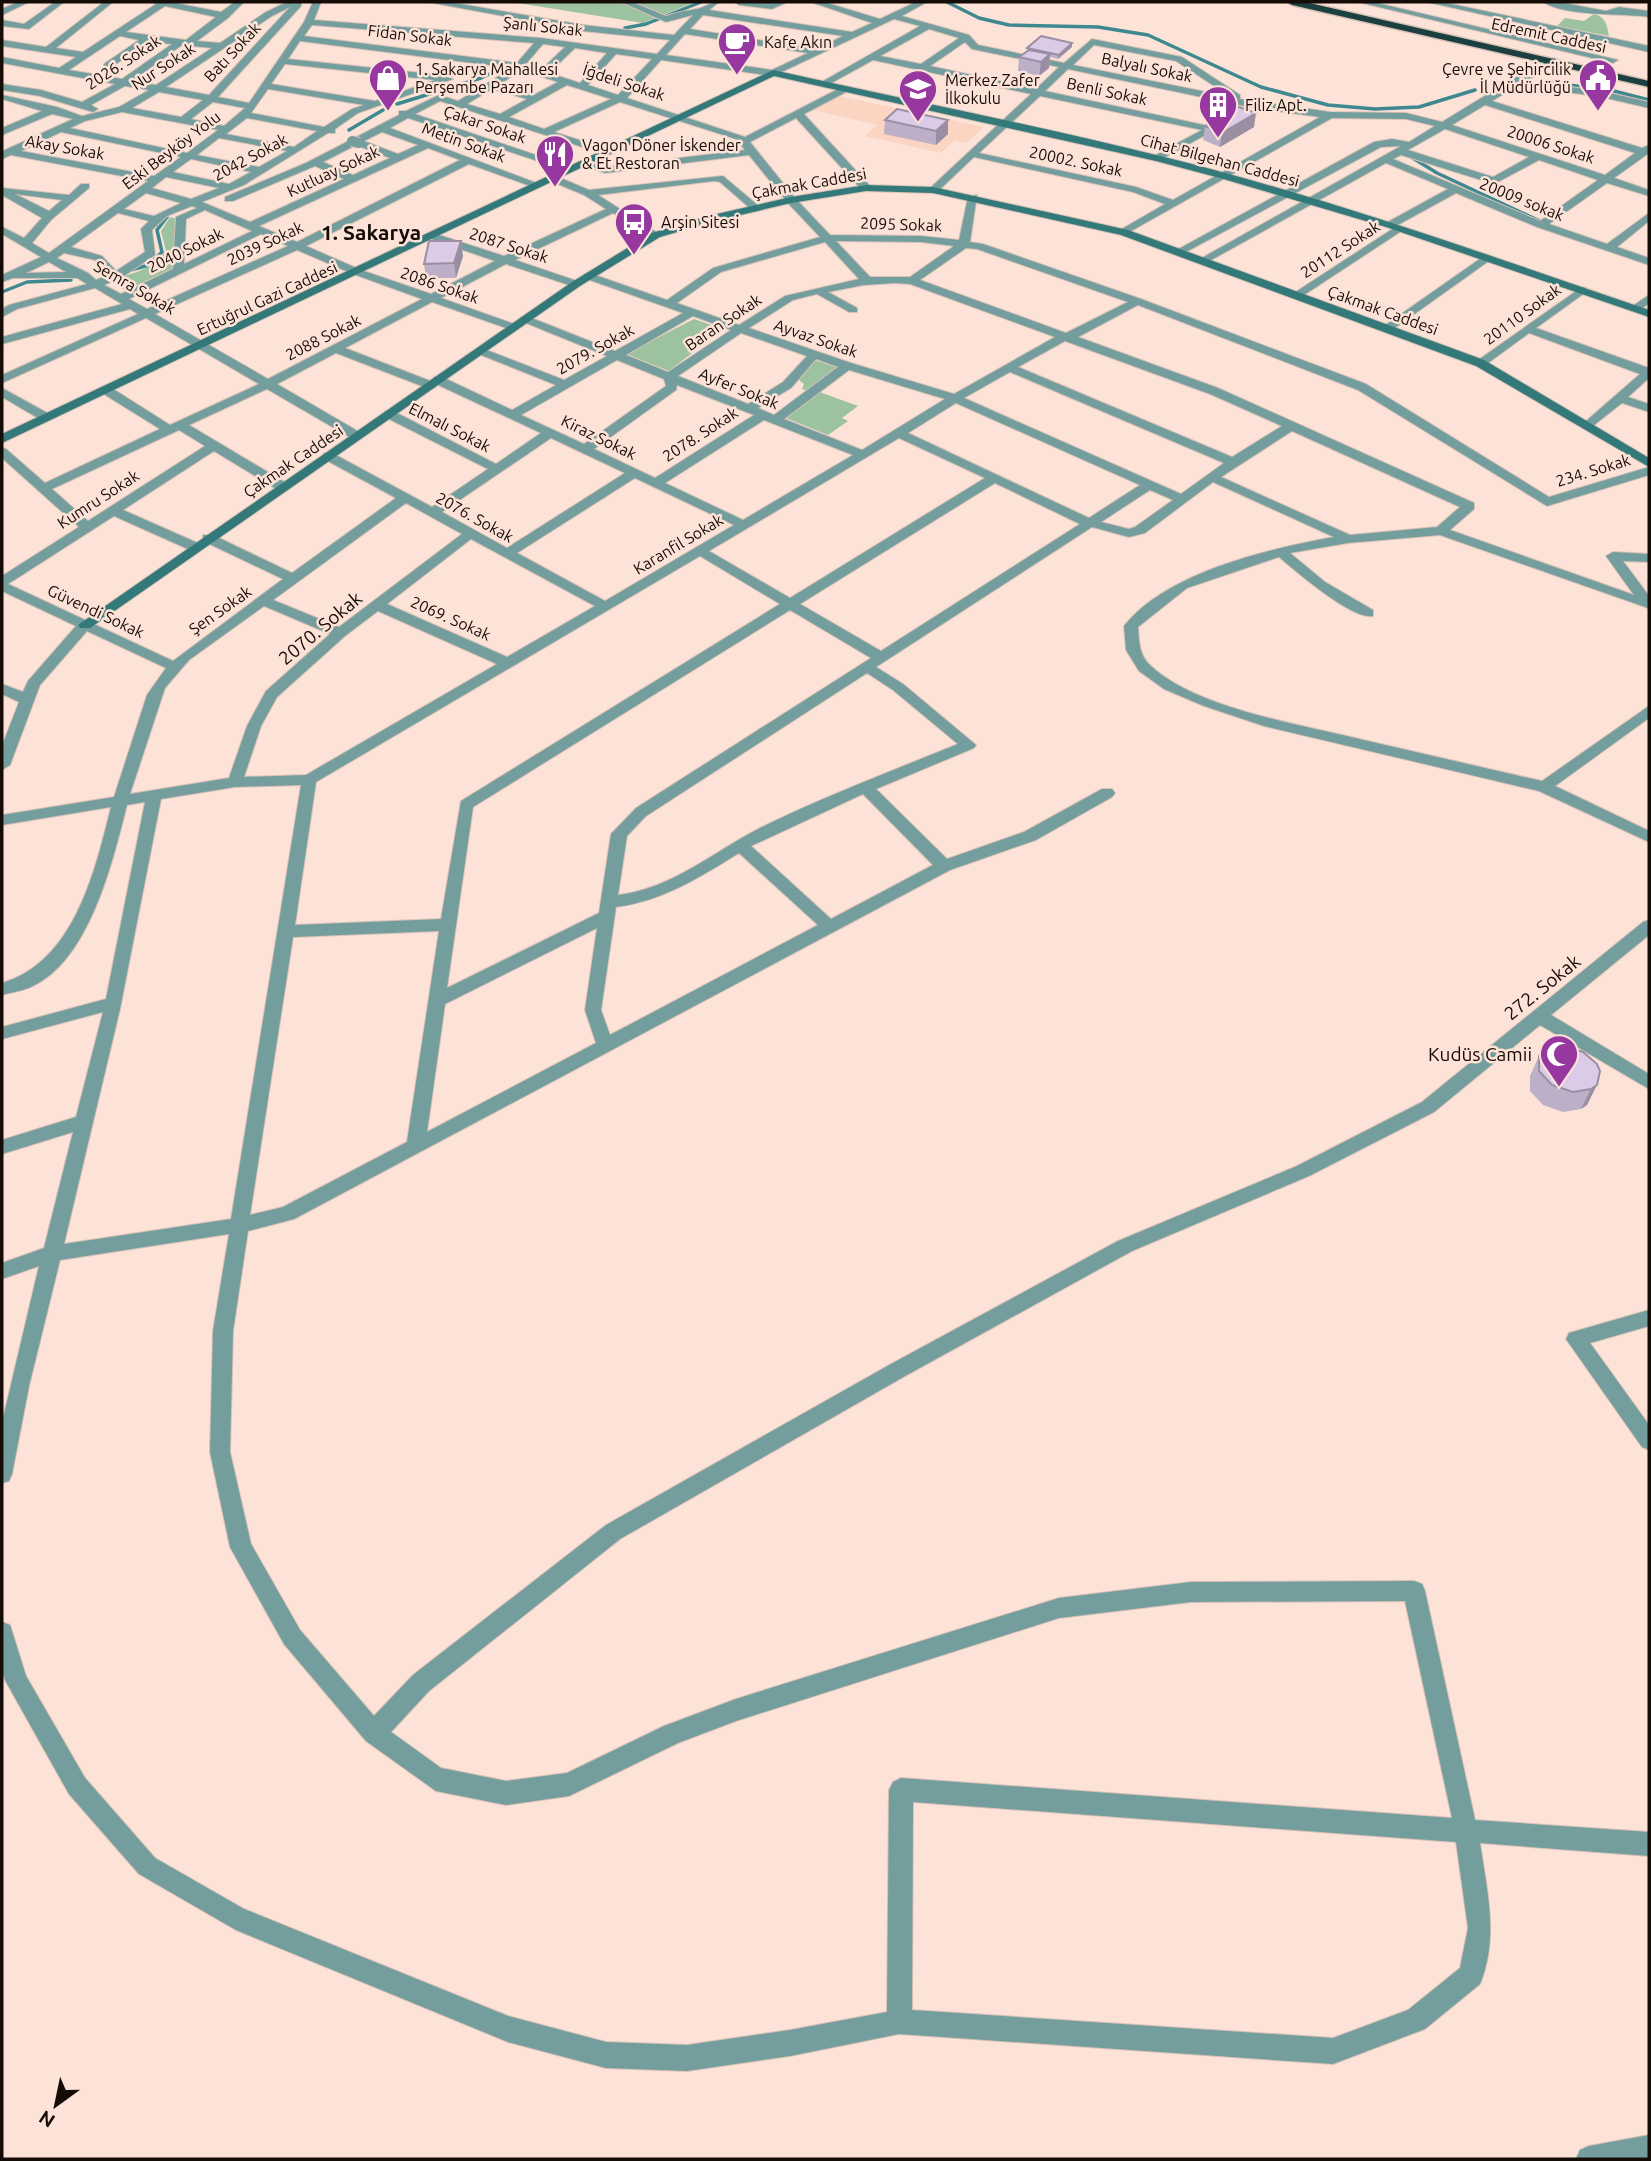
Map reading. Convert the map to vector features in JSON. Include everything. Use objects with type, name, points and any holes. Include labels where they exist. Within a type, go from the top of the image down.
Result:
[{"type":"highway","name":"Edremit Caddesi","points":[[1292,2],[1649,84]]},
{"type":"highway","name":"Edremit Caddesi","points":[[1319,2],[1610,61],[1649,72]]},
{"type":"highway","points":[[1468,41],[1584,63],[1610,61]]},
{"type":"main road","name":"Cihat Bilgehan Caddesi","points":[[773,73],[1158,158],[1287,193],[1396,227],[1649,314]]},
{"type":"main road","name":"Ertuğrul Gazi Caddesi","points":[[2,439],[773,73]]},
{"type":"main road","name":"Çakmak Caddesi","points":[[85,625],[513,327],[588,276],[656,235],[791,200],[866,188],[933,190],[972,197],[1124,232],[1180,251],[1480,363],[1589,425],[1649,463]]},
{"type":"street","points":[[2,12],[25,2]]},
{"type":"street","points":[[2,23],[26,27],[60,2]]},
{"type":"street","points":[[49,49],[109,2]]},
{"type":"street","points":[[62,70],[161,2],[225,16]]},
{"type":"street","name":"Nur Sokak","points":[[5,154],[82,119],[122,108],[158,88],[270,14],[295,2]]},
{"type":"street","name":"Batı Sokak","points":[[184,120],[211,99],[300,2]]},
{"type":"street","name":"Eski Beyköy Yolu","points":[[5,277],[56,253],[248,111],[309,22],[317,2]]},
{"type":"street","points":[[432,2],[509,13],[583,28],[633,34],[680,35],[819,52]]},
{"type":"street","points":[[625,2],[664,18]]},
{"type":"street","points":[[635,6],[648,2]]},
{"type":"street","points":[[547,131],[621,98],[701,12],[715,2]]},
{"type":"street","points":[[739,2],[772,6],[783,2]]},
{"type":"street","points":[[815,2],[880,22]]},
{"type":"street","points":[[906,2],[920,3]]},
{"type":"street","points":[[1362,2],[1538,41],[1610,61],[1616,32],[1606,14],[1592,2]]},
{"type":"street","points":[[1431,2],[1550,28],[1616,32],[1649,49]]},
{"type":"street","points":[[1547,2],[1606,14],[1619,10],[1649,15]]},
{"type":"street","name":"Ertuğrul Gazi Caddesi","points":[[773,73],[920,3]]},
{"type":"street","name":"2026. Sokak","points":[[79,105],[125,82],[225,16],[238,4]]},
{"type":"street","points":[[258,11],[270,14]]},
{"type":"street","points":[[633,34],[643,26],[664,18],[684,12],[701,12],[853,35]]},
{"type":"street","name":"Balyalı Sokak","points":[[893,16],[966,37],[975,47],[1254,105],[1330,115],[1397,114],[1443,125]]},
{"type":"street","name":"Şanlı Sokak","points":[[309,22],[573,44],[773,73]]},
{"type":"street","points":[[823,84],[927,26]]},
{"type":"street","points":[[1538,41],[1550,28]]},
{"type":"street","points":[[117,33],[147,39],[223,46]]},
{"type":"street","name":"Fidan Sokak","points":[[299,37],[518,66]]},
{"type":"street","points":[[923,67],[966,37]]},
{"type":"street","points":[[107,66],[147,39]]},
{"type":"street","points":[[460,104],[513,73],[541,41]]},
{"type":"street","points":[[933,190],[1092,42],[1179,60],[1230,94],[1254,105]]},
{"type":"street","points":[[2,43],[85,55]]},
{"type":"street","points":[[543,73],[573,44]]},
{"type":"street","points":[[583,85],[615,50]]},
{"type":"street","name":"Benli Sokak","points":[[873,57],[1210,129]]},
{"type":"street","points":[[2,60],[211,99],[248,111],[327,129],[398,158]]},
{"type":"street","name":"2042 Sokak","points":[[154,219],[231,187],[261,171],[355,111],[448,79],[282,61]]},
{"type":"street","points":[[1204,261],[1553,61]]},
{"type":"street","name":"İğdeli Sokak","points":[[518,66],[740,137],[743,142]]},
{"type":"street","points":[[503,117],[568,80]]},
{"type":"street","points":[[1512,83],[1597,93],[1649,105]]},
{"type":"street","name":"Çakar Sokak","points":[[265,86],[372,103],[577,166],[605,170],[750,152]]},
{"type":"street","points":[[491,86],[536,99]]},
{"type":"street","points":[[2,87],[41,93],[105,113]]},
{"type":"street","points":[[845,89],[743,142],[791,200],[866,279]]},
{"type":"street","points":[[2,97],[82,119]]},
{"type":"street","points":[[178,270],[181,218],[263,187],[439,98],[607,152]]},
{"type":"street","points":[[1481,102],[1646,150]]},
{"type":"street","points":[[2,132],[51,109],[79,105]]},
{"type":"street","points":[[1243,111],[1254,105]]},
{"type":"street","points":[[122,108],[184,120],[296,150]]},
{"type":"street","points":[[797,113],[866,188]]},
{"type":"street","points":[[1124,232],[1330,115]]},
{"type":"street","points":[[2,118],[18,125]]},
{"type":"street","points":[[1158,158],[1221,123]]},
{"type":"street","name":"20006 Sokak","points":[[1443,125],[1649,193]]},
{"type":"street","name":"Metin Sokak","points":[[381,128],[537,185]]},
{"type":"street","points":[[60,129],[261,171]]},
{"type":"street","points":[[1180,251],[1378,144],[1392,142],[1494,181],[1538,156]]},
{"type":"street","name":"Kutluay Sokak","points":[[257,228],[427,145]]},
{"type":"street","points":[[1543,223],[1646,150]]},
{"type":"street","name":"Akay Sokak","points":[[5,154],[231,187]]},
{"type":"street","name":"20002. Sokak","points":[[972,154],[1136,190],[1172,203]]},
{"type":"street","points":[[1633,158],[1649,164]]},
{"type":"street","name":"20009 sokak","points":[[1385,159],[1543,223],[1649,262]]},
{"type":"street","name":"2039 Sokak","points":[[2,379],[297,246],[469,160]]},
{"type":"street","points":[[315,162],[353,179]]},
{"type":"street","points":[[552,178],[587,193],[656,235]]},
{"type":"street","points":[[587,193],[714,178],[723,179],[757,208]]},
{"type":"street","points":[[26,243],[47,218],[85,186]]},
{"type":"street","name":"20112 Sokak","points":[[1297,295],[1456,188]]},
{"type":"street","name":"2086 Sokak","points":[[144,189],[207,207],[357,272],[513,327]]},
{"type":"street","points":[[2,190],[71,198]]},
{"type":"street","points":[[2,190],[39,209],[47,218]]},
{"type":"street","points":[[912,281],[964,244],[972,197]]},
{"type":"street","name":"2088 Sokak","points":[[44,488],[268,384],[614,209]]},
{"type":"street","points":[[2,314],[13,307],[100,285],[113,275],[140,263],[152,253],[146,229],[154,219],[117,210]]},
{"type":"street","points":[[1611,246],[1649,216]]},
{"type":"street","name":"2040 Sokak","points":[[122,298],[257,228]]},
{"type":"street","points":[[2,230],[26,243],[56,253],[99,258],[107,262],[113,275]]},
{"type":"street","name":"2087 Sokak","points":[[432,236],[576,284]]},
{"type":"street","name":"2095 Sokak","points":[[669,304],[717,270],[829,238],[922,239],[979,246],[1137,301],[1362,387],[1547,502]]},
{"type":"street","name":"Semra Sokak","points":[[56,253],[100,285],[357,436]]},
{"type":"street","points":[[1388,328],[1488,258]]},
{"type":"street","points":[[5,277],[84,275]]},
{"type":"street","name":"Ayvaz Sokak","points":[[588,276],[847,366],[955,398],[1181,499]]},
{"type":"street","name":"Baran Sokak","points":[[584,450],[672,387],[669,377],[789,298],[866,279],[912,281],[1214,391],[1469,506],[1441,531]]},
{"type":"street","name":"20110 Sokak","points":[[1480,363],[1582,290]]},
{"type":"street","points":[[819,291],[853,310]]},
{"type":"street","points":[[1635,309],[1649,298]]},
{"type":"street","name":"Karanfil Sokak","points":[[309,780],[863,456],[1008,367],[1137,301]]},
{"type":"street","points":[[2,341],[134,305]]},
{"type":"street","name":"2079. Sokak","points":[[512,415],[693,312]]},
{"type":"street","name":"Ayfer Sokak","points":[[526,319],[863,456]]},
{"type":"street","points":[[1528,329],[1648,372],[1589,425]]},
{"type":"street","name":"Kiraz Sokak","points":[[336,349],[435,382],[512,415],[744,525]]},
{"type":"street","points":[[480,351],[564,384]]},
{"type":"street","name":"2078. Sokak","points":[[656,484],[757,411],[787,386],[814,355]]},
{"type":"street","points":[[778,417],[847,366]]},
{"type":"street","points":[[1008,367],[1233,462]]},
{"type":"street","points":[[768,379],[810,394]]},
{"type":"street","points":[[107,390],[214,446],[283,487]]},
{"type":"street","points":[[2,392],[47,418]]},
{"type":"street","points":[[1619,398],[1648,408]]},
{"type":"street","name":"Elmalı Sokak","points":[[389,414],[497,469]]},
{"type":"street","points":[[899,433],[1087,522],[1129,533],[1140,530],[1233,462],[1291,426]]},
{"type":"street","points":[[432,513],[550,433]]},
{"type":"street","name":"Kumru Sokak","points":[[2,584],[214,446]]},
{"type":"street","points":[[2,452],[87,527]]},
{"type":"street","name":"2076. Sokak","points":[[328,456],[606,607]]},
{"type":"street","name":"234. Sokak","points":[[1547,502],[1649,471]]},
{"type":"street","points":[[507,554],[634,474]]},
{"type":"street","points":[[1212,477],[1348,539]]},
{"type":"street","points":[[416,1144],[466,805],[994,478]]},
{"type":"street","points":[[606,1044],[593,1010],[619,834],[640,812],[1087,522],[1149,485]]},
{"type":"street","name":"Şen Sokak","points":[[2,989],[30,981],[60,953],[92,898],[115,831],[121,801],[154,695],[175,667],[184,657],[405,498]]},
{"type":"street","points":[[112,510],[195,547]]},
{"type":"street","points":[[1649,605],[1441,531],[1348,539],[1281,552],[1182,585],[1131,626],[1133,650],[1144,668],[1169,686],[1209,703],[1264,721],[1544,787],[1649,837]]},
{"type":"street","name":"2070. Sokak","points":[[234,782],[254,726],[271,694],[341,633],[470,534]]},
{"type":"street","points":[[208,538],[293,579]]},
{"type":"street","points":[[700,551],[880,657]]},
{"type":"street","points":[[1281,552],[1320,584],[1368,613]]},
{"type":"street","points":[[1649,558],[1613,556],[1649,605]]},
{"type":"street","name":"Güvendi Sokak","points":[[2,584],[175,667]]},
{"type":"street","points":[[264,601],[341,633]]},
{"type":"street","name":"2069. Sokak","points":[[377,605],[510,664]]},
{"type":"street","points":[[2,765],[33,684],[85,625]]},
{"type":"street","points":[[438,1000],[608,909],[657,894],[741,846],[866,788],[969,745],[898,687],[865,666]]},
{"type":"street","points":[[2,688],[27,700]]},
{"type":"street","points":[[1544,787],[1649,711]]},
{"type":"street","points":[[2,820],[234,782],[309,780],[223,1331],[220,1452],[241,1546],[292,1637],[374,1732],[436,1779],[506,1793],[569,1784],[672,1734],[736,1710],[1059,1608],[1191,1592],[1414,1591],[1466,1830],[1480,1928],[1471,1975],[1416,2020],[1333,2051],[899,2022],[790,2043],[687,2058],[606,2055],[508,2029],[236,1918],[147,1866],[77,1786],[16,1680],[2,1632]]},
{"type":"street","points":[[866,788],[944,866]]},
{"type":"street","points":[[2,1271],[52,1253],[240,1225],[287,1214],[944,866],[1030,836],[1107,793]]},
{"type":"street","points":[[2,1474],[19,1386],[113,1003],[154,795]]},
{"type":"street","points":[[741,846],[829,926]]},
{"type":"street","points":[[285,931],[449,925]]},
{"type":"street","name":"272. Sokak","points":[[374,1732],[440,1667],[612,1532],[1125,1246],[1303,1171],[1428,1107],[1645,934]]},
{"type":"street","points":[[2,1033],[113,1003]]},
{"type":"street","points":[[1539,1016],[1649,1082]]},
{"type":"street","points":[[2,1147],[84,1122]]},
{"type":"street","points":[[1649,1318],[1576,1339],[1649,1441]]},
{"type":"street","points":[[899,2022],[901,1790],[1649,1844]]},
{"type":"street","points":[[1589,2159],[1649,2148]]},
{"type":"shaded area","name":"Merkez Zafer İlkokulu","points":[[839,96],[984,127],[966,143],[955,140],[941,153],[865,136],[877,125],[813,110]]},
{"type":"green space","points":[[511,2],[695,2],[643,23]]},
{"type":"green space","points":[[1594,14],[1603,19],[1609,36],[1557,26],[1565,18],[1584,21]]},
{"type":"green space","points":[[170,217],[178,219],[173,270],[127,292],[111,280],[142,270],[161,257],[166,251],[161,231]]},
{"type":"green space","points":[[694,319],[723,329],[669,371],[626,354]]},
{"type":"green space","points":[[812,359],[841,369],[810,392],[802,389],[804,384],[796,378]]},
{"type":"green space","points":[[817,391],[858,406],[842,418],[848,421],[828,435],[781,416]]},
{"type":"building","points":[[1041,36],[1072,43],[1059,55],[1027,48]]},
{"type":"building","points":[[1029,50],[1050,54],[1041,62],[1019,57]]},
{"type":"building","points":[[1239,107],[1256,113],[1222,133],[1205,126]]},
{"type":"building","points":[[897,109],[948,120],[936,131],[885,120]]},
{"type":"building","points":[[429,241],[461,241],[454,263],[424,264]]},
{"type":"building","points":[[1563,1046],[1583,1052],[1597,1064],[1600,1071],[1597,1085],[1591,1089],[1573,1092],[1552,1085],[1539,1071],[1539,1056],[1553,1047]]},
{"type":"waterway","points":[[625,28],[646,24],[701,2]]},
{"type":"waterway","points":[[947,2],[979,18],[1009,25],[1098,27],[1148,35],[1261,87],[1328,105],[1375,109],[1419,107],[1475,90]]},
{"type":"waterway","points":[[397,104],[481,78],[504,67]]},
{"type":"waterway","points":[[1543,82],[1610,90],[1649,100]]},
{"type":"waterway","points":[[349,130],[383,110]]},
{"type":"waterway","points":[[1411,157],[1437,173],[1544,223]]},
{"type":"waterway","points":[[127,271],[149,265],[162,252],[157,230],[167,217]]},
{"type":"waterway","points":[[2,292],[27,282],[71,280]]},
{"type":"place","name":"Kafe Akın","points":[[737,76]]},
{"type":"place","name":"1. Sakarya Mahallesi Perşembe Pazarı","points":[[388,112]]},
{"type":"place","name":"Çevre ve Şehircilik İl Müdürlüğü","points":[[1598,112]]},
{"type":"place","name":"Merkez Zafer İlkokulu","points":[[918,123]]},
{"type":"place","name":"Filiz Apt.","points":[[1218,139]]},
{"type":"place","name":"Vagon Döner İskender & Et Restoran","points":[[555,188]]},
{"type":"place","name":"Arşin Sitesi","points":[[634,256]]},
{"type":"place","name":"Kudüs Camii","points":[[1559,1088]]},
{"type":"district","name":"1. Sakarya","points":[[371,232]]}]
